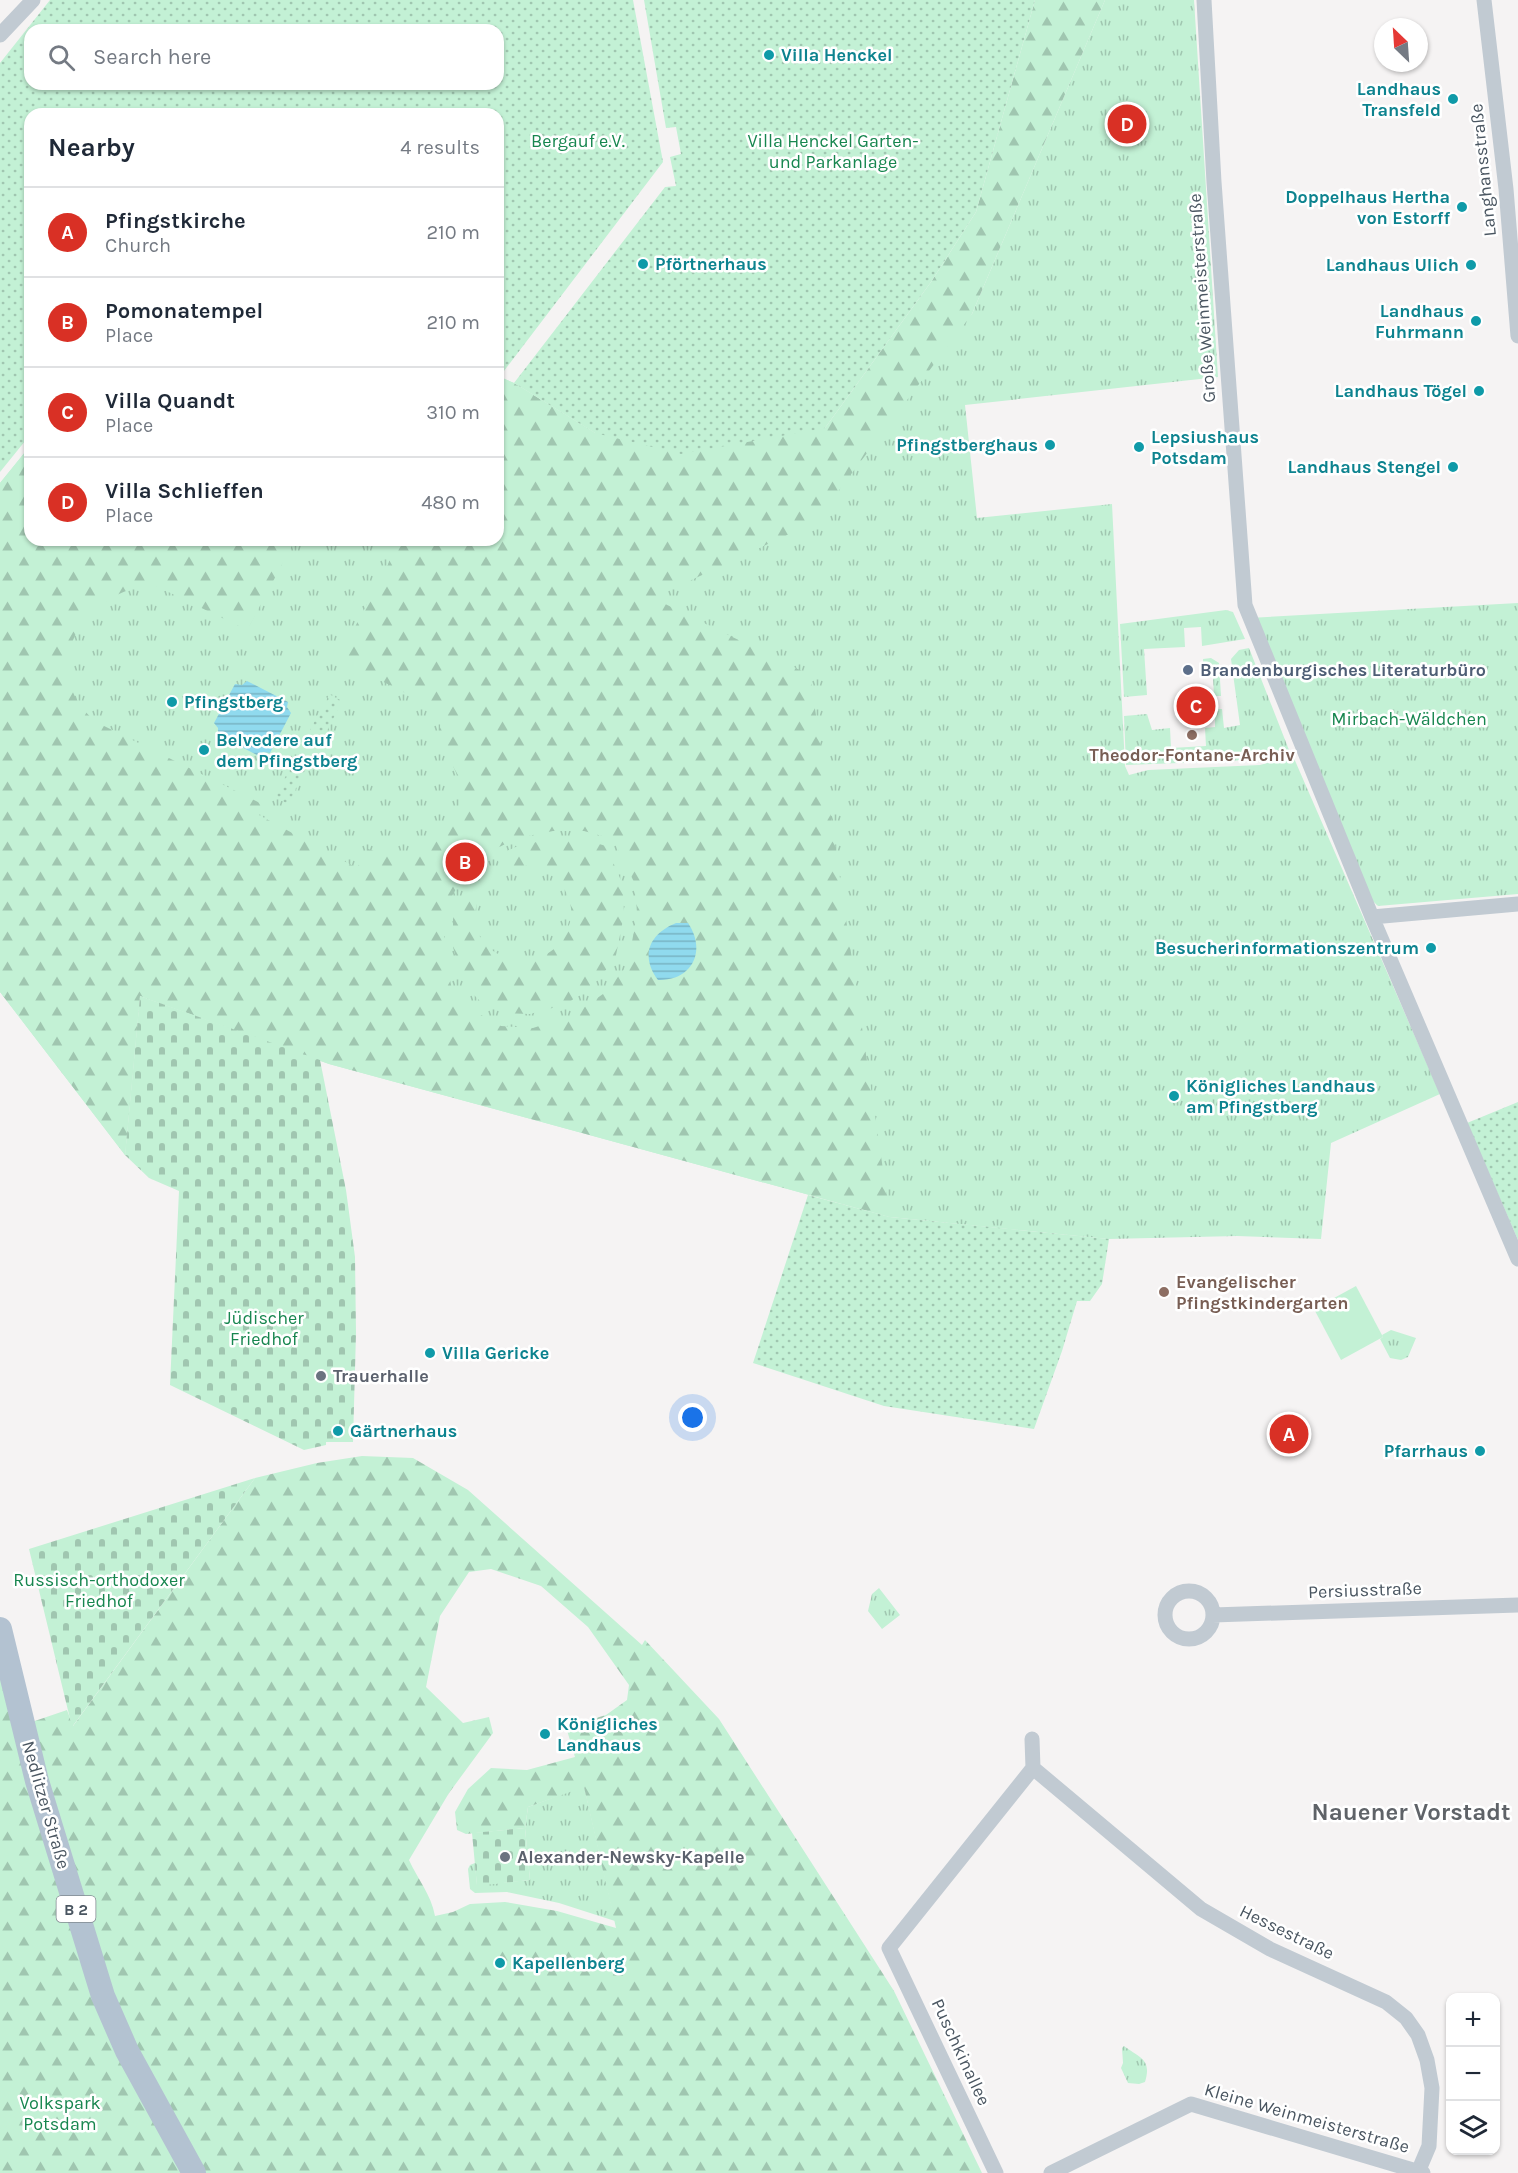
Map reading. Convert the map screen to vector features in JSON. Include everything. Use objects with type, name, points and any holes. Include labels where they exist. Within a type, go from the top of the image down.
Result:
[{"type":"main road","name":"Nedlitzer Straße","points":[[0,1629],[37,1781],[103,1996],[127,2051],[194,2173]]},
{"type":"street","points":[[0,35],[33,0]]},
{"type":"street","name":"Große Weinmeisterstraße","points":[[1204,0],[1214,182],[1245,605],[1372,917],[1518,1258]]},
{"type":"street","name":"Langhansstraße","points":[[1484,0],[1506,189],[1518,336]]},
{"type":"street","points":[[1372,917],[1518,904]]},
{"type":"street","name":"Persiusstraße","points":[[1213,1614],[1518,1605]]},
{"type":"street","points":[[1032,1739],[1033,1768]]},
{"type":"street","name":"Puschkinallee","points":[[996,2173],[889,1948],[1033,1768]]},
{"type":"street","name":"Hessestraße","points":[[1033,1768],[1201,1909],[1269,1948],[1386,2002],[1406,2018],[1418,2036],[1427,2060],[1432,2088],[1429,2146],[1421,2172]]},
{"type":"street","name":"Kleine Weinmeisterstraße","points":[[1052,2173],[1191,2104],[1421,2172]]},
{"type":"green space","name":"Bergauf e.V.","points":[[50,0],[633,0],[663,162],[504,371],[504,108],[24,108],[24,442],[0,472],[0,63],[24,33],[24,90],[504,90],[504,24],[31,24]]},
{"type":"green space","name":"Villa Henckel Garten- und Parkanlage","points":[[644,0],[1035,0],[976,212],[931,282],[825,428],[681,454],[595,433],[514,383],[665,187],[676,186],[670,157],[681,154],[676,127],[666,128]]},
{"type":"green space","points":[[1035,0],[1105,0],[972,314],[815,522],[653,598],[810,675],[890,1217],[329,1064],[140,996],[125,1155],[0,992],[0,483],[24,453],[24,546],[292,546],[247,630],[154,585],[129,590],[106,601],[88,617],[75,636],[68,657],[69,679],[78,701],[96,722],[264,805],[259,815],[357,868],[368,849],[384,853],[408,854],[424,849],[448,830],[457,811],[460,789],[454,768],[443,754],[440,745],[441,711],[338,659],[398,546],[504,546],[504,379],[595,433],[825,428],[931,282],[976,212]],"holes":[[[553,831],[584,831],[613,839],[635,884],[637,913],[628,965],[603,994],[573,1015],[533,1028],[501,1026],[474,1011],[452,990],[444,949],[444,918],[453,894],[462,880],[443,863],[446,846],[464,841],[484,857],[500,846],[525,837]]]},
{"type":"green space","points":[[1105,0],[1194,0],[1218,377],[965,405],[977,518],[1112,504],[1125,766],[1129,775],[1148,770],[1260,765],[1293,756],[1440,1094],[1331,1143],[1321,1239],[1237,1236],[1108,1239],[890,1217],[329,1064],[140,996],[125,1155],[0,992],[0,483],[24,453],[24,546],[504,546],[504,379],[595,433],[653,597],[972,314]]},
{"type":"green space","name":"Mirbach-Wäldchen","points":[[1518,603],[1518,894],[1378,906],[1361,890],[1249,618]]},
{"type":"green space","points":[[1226,610],[1233,612],[1245,639],[1202,646],[1201,627],[1184,628],[1185,647],[1144,649],[1147,695],[1124,697],[1120,624]]},
{"type":"green space","points":[[1249,648],[1289,750],[1278,751],[1270,756],[1233,761],[1126,765],[1124,716],[1147,714],[1152,730],[1170,728],[1171,748],[1206,746],[1205,728],[1215,727],[1215,709],[1222,709],[1224,728],[1240,725],[1231,659],[1239,650]]},
{"type":"green space","points":[[1211,658],[1219,663],[1221,696],[1214,696],[1213,677],[1204,678],[1203,659]]},
{"type":"green space","points":[[329,694],[342,701],[324,737],[310,730],[321,709],[323,710]]},
{"type":"green space","points":[[295,758],[309,765],[288,804],[275,797]]},
{"type":"green space","points":[[553,839],[582,839],[606,846],[623,885],[624,915],[615,960],[594,983],[567,1004],[530,1014],[504,1013],[482,1003],[464,985],[453,947],[453,919],[462,895],[477,899],[475,917],[479,935],[489,948],[503,956],[520,960],[537,958],[552,950],[564,937],[571,917],[570,904],[565,890],[553,876],[540,868],[519,866],[502,870],[496,856],[520,845]]},
{"type":"green space","name":"Jüdischer Friedhof","points":[[140,996],[320,1060],[346,1190],[355,1257],[356,1333],[353,1442],[326,1442],[326,1445],[304,1450],[170,1385],[179,1191],[149,1178],[125,1155]]},
{"type":"green space","points":[[1518,1102],[1518,1240],[1467,1123]]},
{"type":"green space","points":[[808,1195],[890,1217],[1109,1239],[1102,1284],[1090,1301],[1077,1301],[1034,1429],[884,1406],[753,1363]]},
{"type":"green space","points":[[1356,1286],[1383,1337],[1341,1360],[1314,1309]]},
{"type":"green space","points":[[1391,1330],[1416,1338],[1408,1357],[1401,1360],[1390,1358],[1380,1339],[1382,1335]]},
{"type":"green space","name":"Volkspark Potsdam","points":[[362,1456],[413,1458],[468,1490],[642,1645],[645,1640],[719,1719],[894,1991],[982,2173],[0,2173],[0,1627],[23,1725],[67,1710],[73,1726],[255,1478],[317,1463]],"holes":[[[491,1569],[541,1586],[588,1627],[629,1685],[627,1700],[606,1715],[566,1727],[575,1757],[527,1770],[491,1768],[468,1789],[455,1812],[457,1830],[466,1834],[525,1828],[528,1807],[584,1787],[616,1928],[557,1911],[505,1902],[470,1904],[453,1912],[435,1916],[427,1894],[409,1860],[449,1793],[493,1733],[489,1717],[463,1723],[426,1687],[440,1616],[469,1572]]]},
{"type":"green space","name":"Russisch-orthodoxer Friedhof","points":[[255,1478],[72,1727],[29,1549]]},
{"type":"green space","points":[[879,1588],[900,1615],[882,1629],[868,1611],[872,1594]]},
{"type":"green space","points":[[584,1786],[615,1921],[559,1903],[507,1892],[475,1893],[470,1889],[468,1869],[475,1863],[477,1885],[530,1880],[525,1828],[528,1807]]},
{"type":"green space","points":[[525,1828],[530,1880],[477,1886],[472,1833]]},
{"type":"green space","points":[[1124,2046],[1146,2064],[1145,2082],[1128,2083],[1121,2068]]},
{"type":"water","points":[[247,681],[288,702],[287,707],[291,713],[270,753],[263,752],[259,756],[218,735],[218,728],[214,723],[235,684],[242,685]]},
{"type":"water","points":[[676,923],[688,923],[694,934],[696,954],[687,970],[680,975],[658,980],[649,963],[650,947],[659,933]]},
{"type":"place","name":"Villa Henckel","points":[[769,55]]},
{"type":"place","name":"Landhaus Transfeld","points":[[1453,99]]},
{"type":"place","name":"Villa Schlieffen","points":[[1127,124]]},
{"type":"place","name":"Doppelhaus Hertha von Estorff","points":[[1462,207]]},
{"type":"place","name":"Pförtnerhaus","points":[[643,264]]},
{"type":"place","name":"Landhaus Ulich","points":[[1471,265]]},
{"type":"place","name":"Landhaus Fuhrmann","points":[[1476,321]]},
{"type":"place","name":"Landhaus Tögel","points":[[1479,391]]},
{"type":"place","name":"Pfingstberghaus","points":[[1050,445]]},
{"type":"place","name":"Lepsiushaus Potsdam","points":[[1139,447]]},
{"type":"place","name":"Landhaus Stengel","points":[[1453,467]]},
{"type":"place","name":"Brandenburgisches Literaturbüro","points":[[1188,670]]},
{"type":"place","name":"Pfingstberg","points":[[172,702]]},
{"type":"place","name":"Villa Quandt","points":[[1196,706]]},
{"type":"place","name":"Theodor-Fontane-Archiv","points":[[1192,735]]},
{"type":"place","name":"Belvedere auf dem Pfingstberg","points":[[204,750]]},
{"type":"place","name":"Pomonatempel","points":[[465,862]]},
{"type":"place","name":"Besucherinformationszentrum","points":[[1431,948]]},
{"type":"place","name":"Königliches Landhaus am Pfingstberg","points":[[1174,1096]]},
{"type":"place","name":"Evangelischer Pfingstkindergarten","points":[[1164,1292]]},
{"type":"place","name":"Villa Gericke","points":[[430,1353]]},
{"type":"place","name":"Trauerhalle","points":[[321,1376]]},
{"type":"place","name":"Gärtnerhaus","points":[[338,1431]]},
{"type":"place","name":"Pfingstkirche","points":[[1289,1434]]},
{"type":"place","name":"Pfarrhaus","points":[[1480,1451]]},
{"type":"place","name":"Königliches Landhaus","points":[[545,1734]]},
{"type":"place","name":"Alexander-Newsky-Kapelle","points":[[505,1857]]},
{"type":"place","name":"Kapellenberg","points":[[500,1963]]},
{"type":"district","name":"Nauener Vorstadt","points":[[1411,1812]]}]
